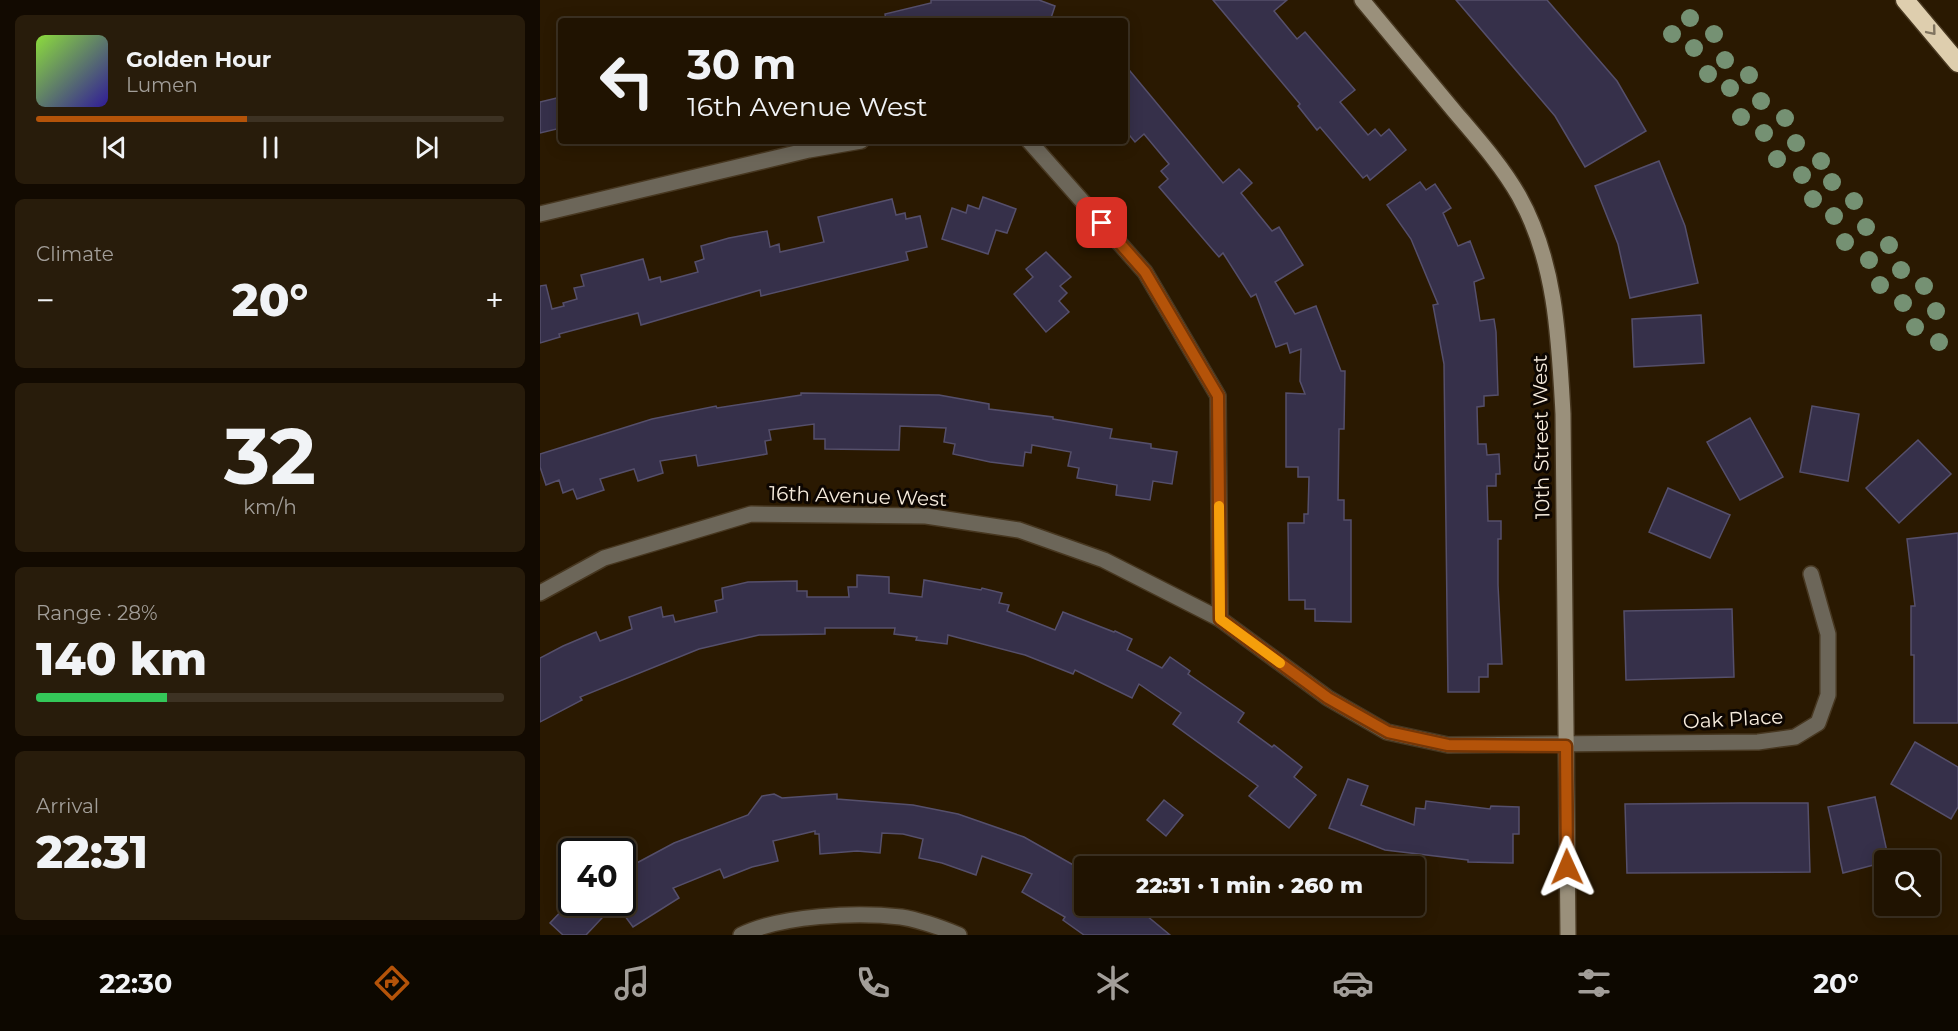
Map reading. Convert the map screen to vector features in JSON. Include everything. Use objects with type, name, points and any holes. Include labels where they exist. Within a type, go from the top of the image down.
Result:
[{"type":"highway","points":[[1905,0],[1958,63]]},
{"type":"street","name":"10th Street West","points":[[1362,0],[1486,149],[1519,196],[1542,250],[1552,292],[1560,344],[1563,414],[1568,935]]},
{"type":"street","points":[[540,214],[809,150],[844,144]]},
{"type":"street","points":[[1032,144],[1145,272],[1218,396],[1220,619]]},
{"type":"street","name":"16th Avenue West","points":[[540,593],[604,558],[751,514],[926,516],[1019,530],[1104,560],[1220,619],[1328,698],[1388,732],[1448,745],[1566,746]]},
{"type":"street","name":"Oak Place","points":[[1566,746],[1758,742],[1795,736],[1818,723],[1828,695],[1828,634],[1811,574]]},
{"type":"street","points":[[741,935],[800,920],[851,915],[903,918],[959,935]]},
{"type":"building","points":[[931,0],[1039,0],[1055,6],[1051,18],[886,18],[885,14],[931,3]]},
{"type":"building","points":[[1213,0],[1287,0],[1274,11],[1297,39],[1305,32],[1355,90],[1340,102],[1368,135],[1375,129],[1381,136],[1389,129],[1406,150],[1370,180],[1367,175],[1363,178],[1320,127],[1317,130],[1298,106],[1300,104]]},
{"type":"building","points":[[1456,0],[1547,0],[1617,81],[1646,131],[1585,167],[1555,116]]},
{"type":"building","points":[[1128,69],[1223,183],[1239,169],[1252,183],[1241,193],[1272,231],[1279,227],[1303,265],[1275,282],[1295,314],[1316,306],[1341,371],[1345,371],[1344,429],[1339,429],[1338,500],[1344,500],[1344,520],[1351,520],[1351,622],[1315,621],[1315,609],[1305,609],[1305,600],[1289,600],[1288,523],[1304,523],[1304,514],[1308,514],[1309,477],[1298,477],[1298,467],[1286,467],[1286,393],[1305,394],[1300,381],[1301,349],[1290,353],[1287,343],[1276,347],[1256,294],[1251,297],[1223,253],[1219,257],[1159,187],[1168,179],[1161,171],[1169,164],[1144,134],[1135,142],[1128,134]]},
{"type":"building","points":[[558,98],[558,129],[540,133],[540,102]]},
{"type":"building","points":[[1659,161],[1685,226],[1698,283],[1630,298],[1618,244],[1595,186]]},
{"type":"building","points":[[1420,182],[1426,190],[1435,184],[1451,208],[1443,213],[1458,246],[1470,241],[1484,278],[1474,282],[1480,321],[1494,319],[1496,332],[1498,395],[1484,396],[1484,406],[1477,407],[1478,444],[1486,444],[1487,455],[1499,454],[1500,474],[1496,474],[1496,486],[1487,486],[1488,521],[1501,521],[1501,539],[1498,539],[1498,585],[1502,664],[1488,664],[1488,677],[1479,677],[1479,692],[1448,692],[1444,364],[1433,305],[1438,304],[1411,239],[1387,205]]},
{"type":"building","points":[[983,197],[1016,209],[1007,233],[996,230],[988,254],[942,239],[952,208],[966,213],[968,205],[979,209]]},
{"type":"building","points":[[892,199],[896,215],[905,213],[906,219],[920,216],[927,247],[906,252],[908,260],[761,296],[760,290],[641,325],[638,313],[559,334],[560,337],[540,343],[540,286],[546,285],[552,309],[577,299],[574,288],[584,286],[581,275],[643,259],[649,280],[660,277],[661,282],[698,272],[695,262],[704,259],[701,246],[729,238],[767,231],[770,247],[779,244],[780,252],[824,242],[818,217]]},
{"type":"building","points":[[1046,252],[1071,277],[1060,286],[1067,293],[1059,301],[1069,312],[1046,332],[1014,294],[1033,277],[1026,269]]},
{"type":"building","points":[[1701,315],[1704,363],[1634,367],[1632,319]]},
{"type":"building","points":[[801,393],[939,395],[989,404],[989,409],[1053,417],[1053,419],[1112,429],[1110,438],[1151,444],[1151,448],[1177,452],[1172,484],[1153,481],[1150,500],[1116,495],[1117,485],[1077,478],[1079,468],[1068,466],[1071,452],[1032,445],[1031,453],[1025,452],[1023,466],[990,462],[953,454],[955,444],[944,442],[946,428],[900,426],[899,450],[825,449],[825,439],[814,439],[814,424],[769,430],[771,440],[765,441],[767,454],[698,466],[696,455],[660,461],[663,473],[638,481],[634,469],[600,479],[604,490],[577,499],[573,489],[563,493],[559,480],[546,485],[540,467],[540,454],[652,419],[716,406],[717,408],[801,395]]},
{"type":"building","points":[[1812,406],[1859,414],[1848,481],[1800,472]]},
{"type":"building","points":[[1750,418],[1783,477],[1740,500],[1707,442]]},
{"type":"building","points":[[1918,440],[1951,474],[1899,523],[1866,488]]},
{"type":"building","points":[[1668,488],[1730,515],[1710,558],[1649,532]]},
{"type":"building","points":[[1958,533],[1958,723],[1914,723],[1911,606],[1915,606],[1907,539]]},
{"type":"building","points":[[857,575],[889,577],[889,593],[922,597],[924,580],[1002,593],[999,603],[1009,605],[1007,611],[1055,630],[1063,612],[1132,639],[1127,650],[1162,668],[1170,657],[1190,671],[1188,674],[1244,713],[1238,722],[1272,747],[1274,745],[1302,767],[1294,777],[1316,795],[1289,828],[1249,796],[1258,786],[1173,724],[1181,713],[1139,684],[1132,698],[1075,670],[1073,674],[1025,655],[948,635],[947,644],[916,640],[917,637],[894,634],[895,628],[825,628],[825,634],[759,635],[699,649],[580,697],[582,700],[540,722],[540,658],[563,646],[596,632],[600,641],[632,629],[629,617],[661,607],[663,617],[673,615],[675,622],[717,612],[715,601],[723,599],[722,588],[748,582],[797,581],[797,591],[807,591],[807,597],[849,597],[848,587],[857,587]]},
{"type":"building","points":[[1732,609],[1734,677],[1626,680],[1624,611]]},
{"type":"building","points":[[1915,742],[1958,767],[1958,807],[1951,819],[1891,784]]},
{"type":"building","points":[[1348,779],[1368,786],[1361,805],[1414,825],[1416,808],[1425,809],[1426,801],[1490,809],[1491,806],[1519,807],[1519,834],[1513,834],[1513,863],[1468,862],[1468,860],[1385,850],[1329,828]]},
{"type":"building","points":[[774,794],[782,798],[837,794],[837,799],[913,805],[958,814],[1024,837],[1074,865],[1074,916],[1147,916],[1170,935],[1084,935],[1063,920],[1065,917],[1022,892],[1032,874],[982,856],[976,875],[919,858],[923,839],[903,834],[882,833],[880,853],[857,851],[820,854],[819,834],[815,834],[815,831],[773,841],[778,861],[752,867],[724,878],[720,869],[673,888],[679,898],[633,927],[625,916],[636,916],[636,863],[674,843],[748,815],[762,796]]},
{"type":"building","points":[[1875,797],[1887,850],[1874,850],[1874,865],[1843,873],[1828,807]]},
{"type":"building","points":[[1164,800],[1183,815],[1166,836],[1147,820]]},
{"type":"building","points":[[1808,803],[1810,872],[1627,873],[1625,804]]},
{"type":"building","points":[[558,915],[604,916],[586,935],[563,935],[550,923]]},
{"type":"slow traffic","points":[[1219,506],[1220,619],[1280,663]]},
{"type":"route","points":[[1102,223],[1145,272],[1218,396],[1220,619],[1328,698],[1388,732],[1448,745],[1566,746],[1567,867]]}]
